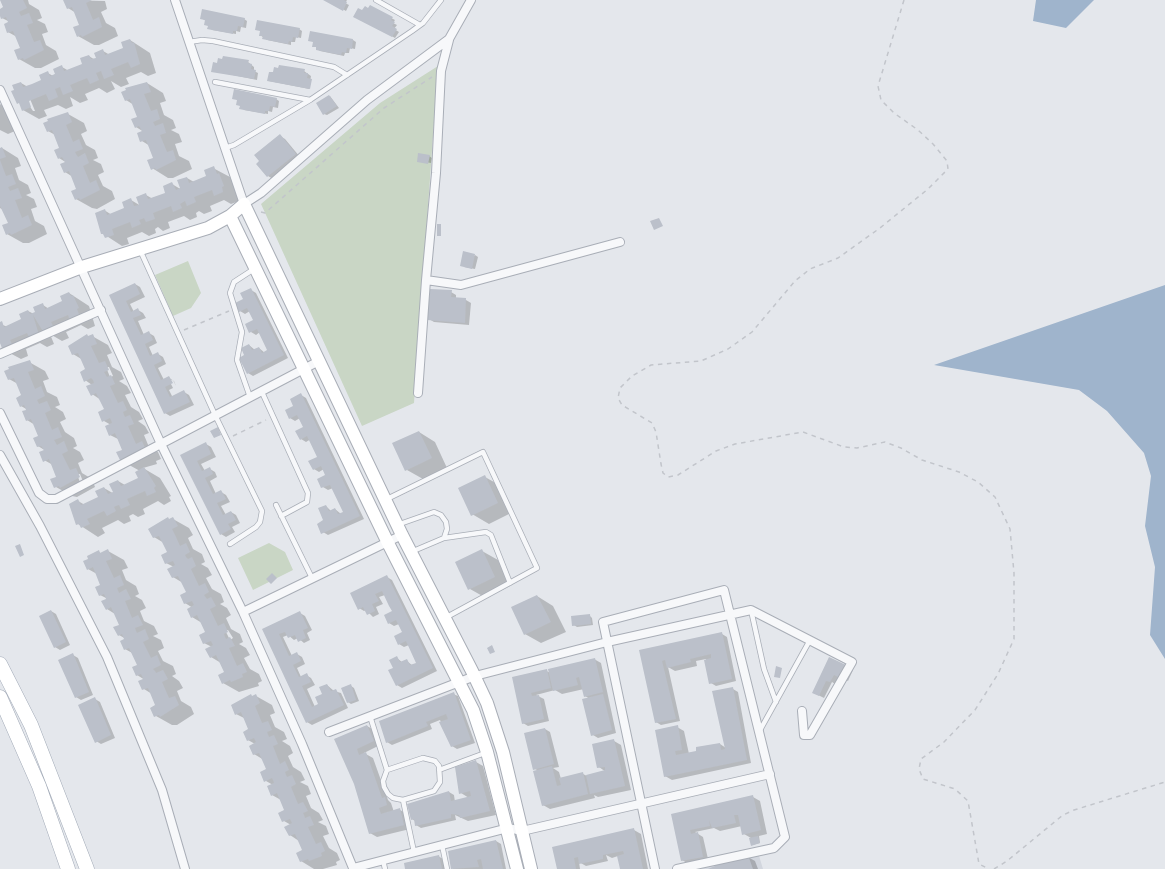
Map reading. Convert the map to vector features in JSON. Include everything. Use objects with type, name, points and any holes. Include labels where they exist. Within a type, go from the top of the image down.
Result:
[{"type":"main road","points":[[0,663],[31,724],[87,869]]},
{"type":"main road","points":[[0,697],[39,786],[68,869]]},
{"type":"street","points":[[175,0],[246,208],[400,530],[487,703],[503,752],[531,869]]},
{"type":"street","points":[[418,393],[436,173],[441,71],[449,39],[471,0]]},
{"type":"street","points":[[0,299],[82,267],[196,232],[246,208],[367,100],[449,39]]},
{"type":"street","points":[[0,90],[162,444],[243,612],[302,744],[353,868],[384,864],[414,852],[508,828],[522,831],[770,774]]},
{"type":"street","points":[[230,216],[388,543],[473,710],[487,752],[517,869]]},
{"type":"street","points":[[426,280],[461,285],[620,242]]},
{"type":"street","points":[[0,354],[101,310]]},
{"type":"street","points":[[0,413],[39,493],[51,500],[319,361]]},
{"type":"street","points":[[0,455],[40,526],[107,657],[162,790],[185,869]]},
{"type":"street","points":[[243,612],[388,543],[400,530]]},
{"type":"street","points":[[655,869],[603,622],[724,591],[785,837],[774,848],[677,869]]},
{"type":"street","points":[[329,732],[475,676],[607,642],[751,610],[852,662],[810,735],[804,735],[802,711]]},
{"type":"lane","points":[[376,0],[420,25]]},
{"type":"lane","points":[[225,148],[234,145],[310,100],[348,75],[420,25],[441,0]]},
{"type":"lane","points":[[189,42],[213,41],[334,67],[348,75]]},
{"type":"lane","points":[[215,82],[310,100]]},
{"type":"lane","points":[[140,250],[214,415],[262,511],[260,522],[256,527],[230,544]]},
{"type":"lane","points":[[250,397],[236,357],[242,332],[230,293],[232,285],[256,267]]},
{"type":"lane","points":[[261,390],[308,493],[307,502],[281,516]]},
{"type":"lane","points":[[386,500],[483,452],[537,568],[445,618]]},
{"type":"lane","points":[[276,505],[313,579]]},
{"type":"lane","points":[[400,530],[425,513],[434,512],[441,515],[446,522],[447,529],[444,537]]},
{"type":"lane","points":[[411,552],[444,537],[486,532],[496,546],[510,583]]},
{"type":"lane","points":[[751,610],[764,669],[776,702]]},
{"type":"lane","points":[[759,732],[810,640]]},
{"type":"lane","points":[[370,717],[387,770]]},
{"type":"lane","points":[[439,770],[487,752]]},
{"type":"lane","points":[[423,758],[435,761],[439,770],[440,782],[434,791],[403,800],[393,798],[384,787],[384,774],[387,770],[423,758]]},
{"type":"lane","points":[[403,800],[414,852]]},
{"type":"lane","points":[[442,845],[447,869]]},
{"type":"path","points":[[904,0],[880,77],[878,87],[881,100],[894,114],[918,129],[933,144],[947,161],[948,169],[880,228],[838,258],[810,269],[795,281],[752,332],[728,349],[701,361],[651,365],[626,382],[620,388],[618,398],[622,405],[652,423],[656,432],[663,473],[668,477],[678,475],[716,451],[735,444],[803,432],[844,447],[857,448],[885,442],[922,460],[959,472],[978,482],[995,497],[1010,529],[1014,573],[1014,639],[998,674],[975,710],[944,742],[921,759],[919,769],[923,779],[955,789],[968,801],[979,864],[989,869]]},
{"type":"path","points":[[246,208],[265,213],[384,108],[441,71]]},
{"type":"path","points":[[177,333],[234,308]]},
{"type":"path","points":[[232,436],[259,423]]},
{"type":"path","points":[[994,869],[1063,815],[1165,783]]},
{"type":"shaded area","points":[[757,849],[763,869],[697,869],[731,858]]},
{"type":"green space","points":[[438,66],[414,403],[362,426],[261,204],[380,103]]},
{"type":"green space","points":[[188,261],[201,293],[191,308],[173,316],[155,275]]},
{"type":"green space","points":[[269,543],[285,552],[293,570],[253,590],[238,558]]},
{"type":"water","points":[[1036,0],[1094,0],[1066,28],[1033,21]]},
{"type":"water","points":[[1165,285],[1165,659],[1150,635],[1155,567],[1145,526],[1151,476],[1144,453],[1107,411],[1079,390],[934,365]]},
{"type":"building","points":[[0,0],[23,0],[27,8],[19,12],[21,16],[29,13],[33,23],[27,25],[34,42],[40,40],[44,50],[24,60],[23,58],[18,60],[14,50],[20,48],[13,31],[7,33],[4,24],[8,22],[6,17],[1,19],[0,9],[3,7]]},
{"type":"building","points":[[63,0],[92,0],[86,3],[93,20],[99,17],[102,27],[82,37],[81,35],[77,37],[73,27],[79,25],[72,7],[67,9]]},
{"type":"building","points":[[323,0],[344,0],[347,2],[343,11]]},
{"type":"building","points":[[370,5],[393,17],[391,20],[395,22],[392,26],[397,29],[392,37],[353,17],[358,8],[362,10],[365,6],[368,8]]},
{"type":"building","points":[[202,9],[245,18],[243,27],[238,26],[237,31],[233,31],[233,34],[207,29],[208,26],[204,25],[205,20],[200,19]]},
{"type":"building","points":[[257,20],[300,28],[298,38],[293,37],[292,42],[289,41],[288,44],[262,39],[263,36],[259,36],[260,31],[255,30]]},
{"type":"building","points":[[310,31],[353,39],[352,49],[347,48],[346,53],[342,52],[341,55],[316,50],[316,47],[312,47],[313,42],[308,41]]},
{"type":"building","points":[[130,39],[132,43],[134,42],[140,64],[131,68],[128,62],[111,69],[114,75],[104,79],[101,71],[96,73],[99,80],[90,84],[87,78],[70,85],[73,91],[63,95],[60,87],[55,89],[58,97],[49,101],[46,94],[29,101],[31,107],[22,111],[19,103],[17,104],[11,91],[14,90],[12,85],[21,82],[23,87],[32,84],[41,80],[39,75],[48,71],[50,76],[55,74],[53,69],[62,65],[64,71],[82,64],[80,58],[89,55],[91,59],[96,58],[94,53],[103,49],[105,55],[123,48],[121,42]]},
{"type":"building","points":[[223,56],[249,60],[248,63],[252,64],[251,69],[256,70],[254,79],[211,72],[213,62],[217,63],[218,58],[222,59]]},
{"type":"building","points":[[279,65],[305,69],[304,73],[308,73],[307,78],[312,79],[310,89],[267,81],[269,72],[273,72],[274,67],[278,68]]},
{"type":"building","points":[[147,82],[151,92],[144,94],[151,111],[157,109],[160,119],[153,122],[155,126],[163,123],[166,133],[160,135],[167,152],[173,150],[176,160],[156,170],[155,168],[151,170],[147,160],[153,158],[146,140],[140,142],[137,133],[142,131],[139,126],[135,128],[131,119],[137,117],[130,99],[125,101],[121,92],[126,90],[125,88]]},
{"type":"building","points":[[234,89],[277,98],[275,107],[270,106],[269,111],[265,111],[265,114],[239,109],[240,106],[236,105],[237,100],[232,99]]},
{"type":"building","points":[[329,95],[337,106],[323,115],[316,103]]},
{"type":"building","points":[[68,112],[72,122],[66,125],[73,142],[79,139],[83,149],[75,152],[78,157],[85,153],[89,163],[83,166],[90,183],[96,180],[100,190],[80,200],[79,198],[75,200],[71,191],[76,189],[69,171],[64,173],[60,164],[65,162],[62,157],[58,159],[54,150],[59,148],[52,130],[47,132],[43,123],[48,121],[47,119]]},
{"type":"building","points":[[280,134],[296,154],[267,177],[256,164],[259,161],[254,155]]},
{"type":"building","points":[[2,147],[6,157],[0,159],[0,148]]},
{"type":"building","points":[[418,153],[430,155],[428,164],[417,162]]},
{"type":"building","points":[[0,160],[6,176],[12,174],[16,184],[8,187],[10,191],[18,188],[22,198],[15,200],[22,218],[28,215],[32,225],[11,235],[10,233],[6,235],[2,225],[8,223],[0,206]]},
{"type":"building","points":[[214,166],[224,186],[222,187],[223,192],[214,196],[212,190],[194,197],[196,202],[187,206],[185,201],[180,204],[182,208],[173,212],[171,206],[153,213],[155,219],[146,222],[144,218],[139,220],[141,224],[132,228],[130,222],[112,229],[114,235],[105,238],[101,234],[95,213],[105,209],[107,215],[124,208],[122,202],[131,198],[134,206],[139,205],[136,197],[146,193],[148,199],[165,193],[163,186],[172,182],[176,190],[180,188],[177,180],[187,177],[189,183],[206,176],[204,170]]},
{"type":"building","points":[[659,218],[663,226],[654,230],[650,221]]},
{"type":"building","points":[[437,224],[441,224],[441,236],[437,236]]},
{"type":"building","points":[[463,251],[475,254],[472,269],[460,266]]},
{"type":"building","points":[[135,283],[140,294],[126,301],[131,312],[138,308],[141,315],[133,318],[141,335],[149,331],[153,340],[145,344],[150,356],[158,352],[162,361],[154,365],[161,380],[169,376],[173,383],[165,387],[170,397],[184,390],[190,402],[164,414],[109,295]]},
{"type":"building","points":[[251,288],[284,355],[247,374],[239,358],[244,355],[241,348],[249,344],[252,350],[259,347],[262,353],[267,350],[257,329],[249,333],[245,324],[253,320],[247,308],[239,312],[235,303],[243,299],[240,293]]},
{"type":"building","points":[[430,289],[452,290],[451,297],[466,298],[465,323],[427,320]]},
{"type":"building","points":[[69,292],[71,296],[73,295],[79,308],[77,309],[80,317],[70,321],[68,315],[51,322],[54,328],[44,333],[33,315],[39,335],[30,339],[27,333],[10,340],[13,346],[3,351],[0,343],[0,322],[2,321],[4,327],[21,319],[19,314],[28,310],[30,314],[35,312],[33,307],[43,303],[45,309],[62,301],[60,296]]},
{"type":"building","points":[[87,334],[88,336],[93,334],[97,344],[91,346],[99,363],[105,361],[109,370],[104,372],[107,377],[111,375],[115,384],[110,386],[118,403],[123,401],[127,410],[123,412],[125,417],[130,415],[134,424],[128,426],[136,444],[142,441],[146,450],[121,462],[116,452],[122,450],[115,433],[109,436],[105,426],[112,423],[111,420],[110,418],[102,422],[98,412],[104,409],[96,393],[91,396],[86,386],[94,383],[93,380],[91,378],[84,382],[80,372],[85,369],[78,353],[72,355],[68,346]]},
{"type":"building","points":[[30,360],[34,370],[28,372],[35,389],[41,386],[45,396],[37,400],[39,404],[47,401],[51,410],[45,413],[52,430],[58,427],[62,437],[54,440],[57,445],[64,441],[68,451],[62,454],[70,470],[76,468],[80,477],[60,488],[59,486],[54,488],[50,479],[56,477],[49,459],[43,462],[39,452],[44,450],[41,446],[37,447],[33,438],[38,436],[31,419],[26,421],[22,411],[26,410],[25,407],[24,405],[20,407],[16,398],[21,395],[14,378],[8,380],[4,371],[9,369],[8,367]]},
{"type":"building","points":[[301,393],[360,516],[321,534],[317,524],[323,520],[318,508],[326,505],[329,511],[335,508],[338,514],[343,512],[330,485],[321,488],[317,479],[325,475],[321,466],[313,470],[308,461],[317,457],[307,436],[300,440],[295,431],[303,427],[297,415],[289,419],[285,410],[293,406],[290,399]]},
{"type":"building","points":[[218,427],[221,435],[214,438],[210,431]]},
{"type":"building","points":[[419,431],[432,458],[405,471],[392,443]]},
{"type":"building","points":[[206,442],[211,454],[197,461],[202,471],[210,467],[213,474],[205,478],[213,494],[221,490],[226,499],[217,503],[223,515],[231,511],[236,520],[228,524],[231,529],[220,535],[180,455]]},
{"type":"building","points":[[144,467],[156,486],[154,488],[156,492],[147,496],[145,491],[127,499],[130,505],[121,509],[119,505],[116,506],[114,507],[116,511],[107,516],[104,511],[87,519],[90,524],[81,528],[79,524],[76,525],[69,504],[78,499],[81,505],[98,497],[95,491],[104,487],[108,494],[113,492],[109,484],[118,480],[121,486],[138,478],[135,472]]},
{"type":"building","points":[[485,475],[498,503],[471,516],[458,488]]},
{"type":"building","points":[[168,517],[169,519],[173,517],[178,526],[172,529],[180,546],[186,543],[190,552],[185,555],[188,559],[192,557],[196,566],[191,569],[199,586],[205,583],[209,592],[204,595],[207,599],[211,597],[216,606],[210,609],[218,626],[224,623],[228,632],[224,634],[225,637],[226,639],[230,637],[235,646],[229,648],[237,666],[243,663],[247,672],[242,674],[243,677],[222,684],[218,675],[224,672],[216,655],[210,658],[205,649],[213,645],[211,641],[203,644],[199,635],[205,632],[197,615],[191,618],[187,609],[194,605],[192,601],[184,604],[180,595],[186,592],[178,576],[172,578],[167,569],[175,565],[173,561],[165,564],[161,555],[167,552],[159,536],[153,538],[148,529]]},
{"type":"building","points":[[20,544],[24,555],[20,557],[15,546]]},
{"type":"building","points":[[108,549],[112,559],[106,561],[114,578],[120,575],[124,585],[117,588],[119,593],[126,589],[131,599],[125,601],[132,618],[138,615],[143,625],[135,628],[136,631],[137,633],[145,629],[149,639],[143,642],[151,658],[157,655],[161,665],[153,669],[156,673],[163,670],[168,679],[162,682],[169,698],[175,696],[179,705],[160,717],[159,715],[154,717],[150,708],[155,705],[148,688],[142,690],[138,681],[143,679],[142,676],[141,674],[136,676],[132,667],[137,665],[129,648],[124,650],[120,641],[124,639],[122,634],[118,636],[113,627],[119,625],[111,607],[106,610],[101,601],[106,599],[104,594],[99,596],[95,587],[100,585],[93,567],[87,570],[83,561],[88,559],[87,556],[99,550],[100,553]]},
{"type":"building","points":[[482,549],[495,577],[468,590],[455,562]]},
{"type":"building","points":[[272,573],[277,578],[271,584],[266,579]]},
{"type":"building","points":[[387,575],[433,668],[396,686],[388,670],[393,668],[389,660],[397,656],[400,662],[407,659],[410,665],[416,663],[406,641],[398,645],[394,636],[402,632],[396,620],[388,624],[384,615],[392,611],[382,591],[375,594],[379,601],[372,604],[375,611],[367,615],[363,607],[358,610],[350,593]]},
{"type":"building","points":[[537,595],[551,622],[524,635],[511,607]]},
{"type":"building","points":[[51,610],[66,642],[54,648],[39,616]]},
{"type":"building","points":[[300,611],[308,628],[303,630],[306,638],[298,642],[295,635],[288,638],[285,632],[279,634],[289,656],[297,652],[301,661],[293,665],[299,677],[307,673],[311,682],[302,686],[312,707],[318,704],[315,697],[322,694],[319,687],[327,684],[331,691],[336,689],[344,705],[306,723],[262,629]]},
{"type":"building","points":[[590,614],[591,624],[572,626],[571,616]]},
{"type":"building","points":[[722,632],[732,679],[709,684],[704,660],[711,658],[711,654],[667,668],[665,660],[662,661],[676,719],[655,723],[639,650]]},
{"type":"building","points":[[492,645],[495,652],[490,654],[487,648]]},
{"type":"building","points":[[73,653],[89,692],[75,698],[58,660]]},
{"type":"building","points":[[829,657],[848,666],[842,679],[834,675],[830,682],[826,681],[819,696],[812,693]]},
{"type":"building","points":[[595,658],[603,692],[584,697],[579,677],[576,678],[578,685],[553,691],[548,669]]},
{"type":"building","points":[[776,666],[782,668],[780,678],[774,677]]},
{"type":"building","points":[[547,669],[551,688],[531,693],[532,696],[539,695],[544,719],[522,724],[512,677]]},
{"type":"building","points":[[351,684],[356,700],[347,703],[341,688]]},
{"type":"building","points":[[733,687],[747,760],[664,777],[655,730],[678,725],[682,750],[675,751],[676,755],[696,751],[696,747],[720,743],[721,750],[725,749],[712,691]]},
{"type":"building","points":[[454,692],[471,740],[451,747],[439,722],[448,719],[446,714],[426,722],[428,726],[386,743],[379,721]]},
{"type":"building","points":[[251,694],[252,696],[256,694],[260,703],[255,706],[262,723],[268,721],[272,730],[267,732],[269,737],[274,735],[278,744],[273,746],[280,764],[285,761],[289,770],[285,772],[286,775],[287,777],[292,775],[296,784],[291,787],[298,804],[303,802],[308,811],[303,813],[305,818],[310,816],[314,825],[308,827],[316,844],[321,842],[325,851],[321,853],[322,856],[300,862],[296,853],[302,850],[295,834],[289,836],[284,827],[292,823],[290,819],[282,822],[278,813],[284,810],[277,793],[271,796],[267,786],[274,783],[273,780],[272,778],[264,782],[260,772],[266,769],[259,753],[253,755],[249,746],[256,742],[254,738],[247,741],[243,732],[248,729],[241,712],[235,715],[231,705]]},
{"type":"building","points":[[603,694],[612,730],[591,736],[582,699]]},
{"type":"building","points":[[95,697],[111,735],[95,743],[78,705]]},
{"type":"building","points":[[367,725],[374,741],[357,749],[359,755],[366,752],[382,798],[385,797],[387,805],[379,808],[381,814],[400,808],[404,825],[369,834],[354,784],[334,739]]},
{"type":"building","points":[[545,728],[554,764],[533,770],[524,733]]},
{"type":"building","points":[[614,739],[625,786],[590,794],[586,775],[605,770],[605,767],[597,768],[592,744]]},
{"type":"building","points":[[476,760],[490,811],[460,818],[459,815],[451,814],[451,818],[415,826],[407,804],[449,791],[451,801],[471,796],[470,791],[459,794],[455,767]]},
{"type":"building","points":[[552,766],[557,786],[561,785],[559,778],[583,772],[588,794],[542,806],[533,771]]},
{"type":"building","points":[[753,795],[761,830],[742,835],[738,815],[734,815],[736,823],[712,828],[709,820],[710,826],[690,830],[691,834],[698,832],[703,857],[681,861],[671,814]]},
{"type":"building","points":[[634,828],[643,869],[620,869],[617,856],[624,854],[623,851],[603,855],[603,859],[579,864],[578,857],[574,858],[576,869],[557,869],[552,847]]},
{"type":"building","points":[[758,836],[760,843],[751,846],[749,838]]},
{"type":"building","points":[[496,840],[503,869],[483,869],[481,859],[477,860],[479,867],[451,869],[448,851]]},
{"type":"building","points":[[439,855],[442,869],[405,869],[404,863]]},
{"type":"building","points":[[748,855],[753,869],[708,869],[715,866],[714,864]]}]
